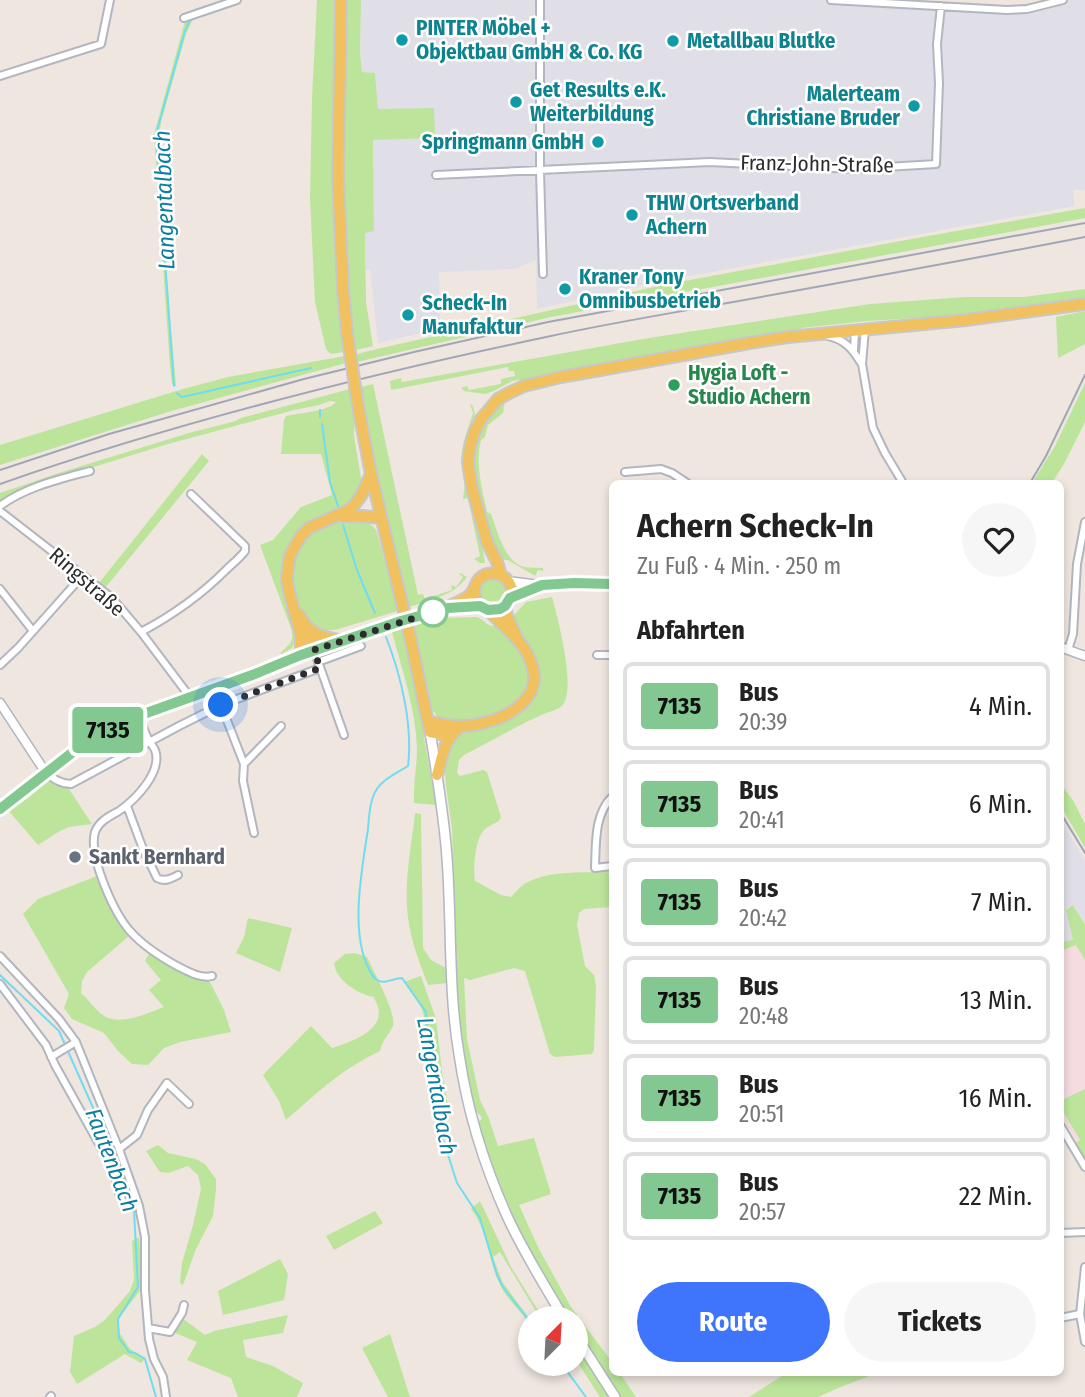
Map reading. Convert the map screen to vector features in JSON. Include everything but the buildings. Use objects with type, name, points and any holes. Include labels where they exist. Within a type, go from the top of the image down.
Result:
[{"type":"main road","points":[[341,0],[338,178],[347,333],[371,474],[411,641],[440,788],[447,857],[454,1011],[459,1057],[484,1157],[507,1217],[557,1306]]},
{"type":"main road","points":[[429,727],[458,730],[509,715],[526,701],[533,681],[529,657],[506,616],[510,586],[487,542],[468,463],[474,433],[481,419],[498,399],[524,386],[561,377],[755,342],[1085,304]]},
{"type":"main road","points":[[351,509],[361,496],[371,474]]},
{"type":"main road","points":[[301,655],[301,637],[287,576],[290,555],[309,528],[361,506],[380,513]]},
{"type":"main road","points":[[336,516],[380,513]]},
{"type":"main road","points":[[485,575],[487,542]]},
{"type":"main road","points":[[504,578],[496,573],[485,575],[477,581],[475,598],[517,639]]},
{"type":"main road","points":[[0,809],[82,745],[111,728],[314,650],[448,608],[474,590]]},
{"type":"main road","points":[[448,608],[484,608],[494,611],[508,602]]},
{"type":"main road","points":[[294,607],[307,627],[314,650]]},
{"type":"main road","points":[[307,627],[318,635],[345,641]]},
{"type":"main road","points":[[437,775],[445,745],[458,730]]},
{"type":"main road","points":[[588,1355],[615,1397]]},
{"type":"street","points":[[0,76],[102,44],[110,0]]},
{"type":"street","points":[[184,18],[237,0]]},
{"type":"street","points":[[540,0],[543,274]]},
{"type":"street","points":[[831,0],[1007,10],[1027,9],[1063,0]]},
{"type":"street","name":"Franz-John-Straße","points":[[436,175],[710,162],[869,169],[936,164],[939,83],[937,44],[941,6]]},
{"type":"street","points":[[854,350],[860,330]]},
{"type":"street","points":[[860,330],[862,364],[873,428],[901,480]]},
{"type":"street","points":[[818,334],[838,338],[854,350],[862,364]]},
{"type":"street","points":[[625,472],[661,469],[682,480]]},
{"type":"street","name":"Ringstraße","points":[[90,471],[18,494],[0,508],[112,598],[190,697]]},
{"type":"street","points":[[141,632],[196,597],[245,551],[245,546],[191,494]]},
{"type":"street","points":[[1085,522],[1073,634],[1064,648],[1085,656]]},
{"type":"street","points":[[0,665],[83,575]]},
{"type":"street","points":[[504,578],[542,585],[609,584]]},
{"type":"street","points":[[508,602],[542,585]]},
{"type":"street","points":[[0,589],[33,631]]},
{"type":"street","points":[[0,703],[46,773],[53,779],[71,784],[221,705],[361,646]]},
{"type":"street","points":[[314,650],[344,735]]},
{"type":"street","points":[[597,655],[609,655]]},
{"type":"street","points":[[221,705],[244,765],[243,781],[254,833]]},
{"type":"street","points":[[138,716],[156,751],[155,766],[147,784],[127,806],[102,822],[95,834],[95,851],[107,892],[128,929],[148,949],[182,969],[202,977],[212,976]]},
{"type":"street","points":[[244,765],[281,726]]},
{"type":"street","points":[[609,801],[596,834],[596,869],[609,867]]},
{"type":"street","points":[[127,806],[157,877],[169,880],[178,875]]},
{"type":"street","points":[[0,956],[59,1019],[76,1042],[119,1149],[139,1206],[145,1237],[148,1328],[153,1359],[163,1377],[166,1397]]},
{"type":"street","points":[[0,984],[46,1045],[113,1169],[126,1208],[139,1206]]},
{"type":"street","points":[[51,1056],[76,1042]]},
{"type":"street","points":[[119,1149],[136,1135],[148,1110],[167,1083],[189,1104]]},
{"type":"street","points":[[1064,1132],[1085,1167]]},
{"type":"street","points":[[1064,1233],[1085,1232]]},
{"type":"street","points":[[1085,1267],[1080,1314],[1085,1342]]},
{"type":"street","points":[[148,1328],[170,1332],[184,1305]]},
{"type":"street","points":[[1064,1317],[1080,1314]]},
{"type":"shaded area","points":[[361,0],[899,0],[1008,8],[1048,0],[1085,0],[1085,190],[1074,190],[1074,206],[656,282],[537,309],[536,260],[516,269],[439,272],[440,329],[378,343],[370,270],[366,270],[365,232],[374,230],[373,140],[434,138],[434,108],[378,109],[375,73],[362,72]]},
{"type":"shaded area","points":[[1064,826],[1085,860],[1085,925],[1073,905],[1066,909],[1073,941],[1064,942]]},
{"type":"shaded area","points":[[1076,945],[1085,960],[1085,1159],[1064,1120],[1064,950]]},
{"type":"green space","points":[[317,0],[337,0],[344,352],[331,354],[326,349],[315,302],[310,198]]},
{"type":"green space","points":[[345,0],[361,0],[362,72],[375,73],[378,109],[434,108],[435,138],[373,140],[374,231],[365,233],[366,302],[373,346],[356,350],[351,332],[344,207]]},
{"type":"green space","points":[[195,15],[186,34],[159,136],[174,386],[170,366],[154,135],[185,21]]},
{"type":"green space","points":[[1085,208],[1085,218],[551,317],[357,362],[357,354],[663,285]]},
{"type":"green space","points":[[1085,289],[1085,298],[1037,307],[983,314],[801,328],[801,331],[512,381],[485,394],[464,391],[461,388],[467,386],[469,390],[501,384],[501,379],[515,376],[514,371],[509,371],[508,367],[391,390],[390,381],[401,378],[402,382],[649,338],[870,304],[965,297],[1024,297]]},
{"type":"green space","points":[[1085,311],[1085,344],[1058,358],[1056,317]]},
{"type":"green space","points":[[345,356],[346,363],[168,412],[0,465],[0,445],[228,377]]},
{"type":"green space","points":[[1085,383],[1085,422],[1065,462],[1054,480],[1034,480],[1055,446]]},
{"type":"green space","points":[[373,384],[418,595],[423,594],[425,599],[452,590],[451,585],[456,587],[463,577],[460,573],[467,577],[459,586],[450,592],[409,607],[362,406],[361,387]]},
{"type":"green space","points":[[350,389],[355,411],[354,436],[362,484],[354,501],[287,550],[282,564],[282,582],[298,636],[292,648],[282,654],[291,642],[292,631],[260,545],[273,540],[301,507],[332,495],[321,454],[281,454],[284,420],[286,416],[321,410],[336,402],[330,401],[294,410],[168,444],[71,474],[0,504],[0,493],[62,472],[241,418]]},
{"type":"green space","points":[[505,401],[503,413],[488,425],[485,437],[481,440],[481,485],[487,512],[491,514],[505,549],[519,565],[543,568],[543,571],[538,570],[535,576],[508,560],[499,560],[479,498],[475,476],[479,436],[488,417]]},
{"type":"green space","points":[[470,404],[475,414],[470,430],[466,477],[485,563],[474,559],[480,556],[468,498],[463,499],[465,484],[461,457],[473,413]]},
{"type":"green space","points":[[202,454],[209,461],[105,588],[99,583]]},
{"type":"green space","points":[[356,519],[373,526],[377,532],[398,611],[335,630],[316,630],[297,604],[292,583],[293,561],[302,542],[310,534],[332,524]]},
{"type":"green space","points":[[493,578],[503,582],[507,592],[503,602],[493,606],[483,602],[479,592],[483,582]]},
{"type":"green space","points":[[552,597],[567,666],[567,693],[564,703],[557,709],[531,720],[459,760],[457,773],[460,776],[483,770],[487,772],[501,817],[481,834],[475,862],[475,881],[501,895],[511,897],[525,883],[537,878],[569,873],[609,872],[609,907],[584,909],[579,913],[577,925],[585,966],[594,975],[596,986],[594,1050],[592,1054],[555,1057],[550,1054],[525,971],[514,968],[470,980],[464,978],[467,1039],[480,1100],[498,1146],[534,1138],[551,1194],[519,1205],[539,1249],[570,1306],[561,1306],[527,1247],[503,1199],[491,1167],[477,1123],[482,1119],[474,1110],[458,1006],[452,829],[445,753],[459,733],[517,715],[526,707],[537,686],[509,617],[526,602]]},
{"type":"green space","points":[[476,617],[489,625],[498,624],[519,649],[527,663],[528,684],[518,701],[491,716],[461,722],[440,719],[432,710],[414,625],[442,618]]},
{"type":"green space","points":[[403,629],[436,805],[414,803],[416,734],[408,690],[392,632]]},
{"type":"green space","points":[[48,779],[67,786],[92,824],[69,827],[38,845],[8,810],[30,797]]},
{"type":"green space","points":[[1064,788],[1085,824],[1085,848],[1064,811]]},
{"type":"green space","points":[[415,813],[421,814],[423,948],[431,960],[446,968],[447,983],[428,985],[409,926],[407,883]]},
{"type":"green space","points":[[97,876],[129,936],[87,972],[82,981],[81,993],[100,1013],[114,1019],[140,1016],[164,1007],[149,990],[161,980],[145,961],[150,952],[209,980],[224,1010],[231,1032],[180,1042],[164,1048],[148,1065],[132,1064],[104,1033],[72,1019],[64,1008],[69,994],[23,914],[38,899]]},
{"type":"green space","points":[[1073,905],[1085,925],[1085,960],[1076,945],[1064,950],[1064,942],[1073,940],[1066,910]]},
{"type":"green space","points":[[248,918],[292,928],[280,972],[236,953],[244,937]]},
{"type":"green space","points":[[354,953],[367,957],[388,1002],[393,1026],[380,1051],[342,1073],[286,1120],[279,1101],[263,1075],[311,1026],[332,1048],[368,1032],[377,1020],[379,1011],[374,997],[349,986],[336,970],[334,963],[345,954]]},
{"type":"green space","points":[[421,976],[436,1019],[449,1111],[439,1111],[435,1084],[426,1061],[424,1016],[404,982]]},
{"type":"green space","points":[[1085,1089],[1085,1159],[1076,1143],[1080,1140],[1064,1113],[1064,1099]]},
{"type":"green space","points":[[158,1145],[168,1153],[196,1159],[205,1164],[216,1179],[213,1216],[196,1249],[183,1285],[180,1283],[182,1263],[201,1189],[198,1175],[188,1166],[168,1173],[160,1172],[146,1151]]},
{"type":"green space","points":[[480,1201],[511,1267],[535,1306],[533,1306],[500,1252],[493,1257],[503,1283],[520,1306],[518,1310],[500,1285],[481,1226],[471,1209]]},
{"type":"green space","points":[[375,1211],[383,1223],[334,1250],[326,1236]]},
{"type":"green space","points":[[139,1237],[143,1287],[118,1319],[119,1332],[130,1349],[146,1358],[141,1363],[125,1354],[77,1384],[70,1372],[74,1336],[105,1320],[130,1291],[134,1280],[132,1241]]},
{"type":"green space","points":[[280,1259],[288,1274],[284,1300],[223,1315],[218,1291]]},
{"type":"green space","points":[[288,1315],[283,1333],[243,1340],[246,1357],[273,1366],[303,1383],[297,1397],[238,1397],[231,1378],[187,1360],[197,1342],[173,1332],[182,1318],[205,1335]]},
{"type":"green space","points":[[588,1330],[609,1358],[609,1376],[622,1376],[636,1397],[620,1397],[588,1348]]},
{"type":"green space","points":[[390,1334],[410,1397],[388,1397],[362,1348]]},
{"type":"green space","points":[[588,1362],[610,1397],[600,1397],[586,1376]]},
{"type":"green space","points":[[782,1376],[869,1376],[818,1397],[749,1397]]},
{"type":"waterway","name":"Langentalbach","points":[[195,10],[226,0]]},
{"type":"waterway","name":"Langentalbach","points":[[174,386],[156,134],[191,18]]},
{"type":"waterway","name":"Langentalbach","points":[[177,393],[182,397],[311,368]]},
{"type":"waterway","name":"Langentalbach","points":[[320,410],[320,417]]},
{"type":"waterway","name":"Langentalbach","points":[[322,424],[330,482],[338,506]]},
{"type":"waterway","name":"Langentalbach","points":[[343,525],[357,570],[375,613]]},
{"type":"waterway","name":"Langentalbach","points":[[386,637],[407,717],[408,766],[383,782],[375,791],[371,805],[359,899],[363,952],[375,979],[383,982],[402,978],[426,1012],[430,1064],[437,1080],[441,1101],[441,1133],[457,1183],[480,1218],[497,1275],[518,1306]]},
{"type":"waterway","name":"Fautenbach","points":[[0,975],[59,1031],[125,1180],[132,1204]]},
{"type":"waterway","name":"Fautenbach","points":[[134,1210],[138,1287],[118,1319],[119,1338],[129,1352],[145,1359],[156,1397]]},
{"type":"waterway","name":"Langentalbach","points":[[571,1376],[586,1397]]},
{"type":"railway","points":[[0,470],[109,434],[304,379],[414,352],[548,322],[1085,223]]},
{"type":"railway","points":[[0,484],[204,420],[481,351],[1085,237]]},
{"type":"railway","points":[[1032,480],[1085,375]]},
{"type":"railway","points":[[1064,819],[1085,853]]},
{"type":"bus line","name":"7135","points":[[0,809],[82,745],[111,728],[314,650],[448,608],[480,606],[494,611],[505,606],[510,598],[542,585],[609,584]]},
{"type":"place","name":"PINTER Möbel + Objektbau GmbH & Co. KG","points":[[402,40]]},
{"type":"place","name":"Metallbau Blutke","points":[[673,41]]},
{"type":"place","name":"Get Results e.K. Weiterbildung","points":[[516,102]]},
{"type":"place","name":"Malerteam Christiane Bruder","points":[[914,106]]},
{"type":"place","name":"Springmann GmbH","points":[[598,142]]},
{"type":"place","name":"THW Ortsverband Achern","points":[[632,215]]},
{"type":"place","name":"Kraner Tony Omnibusbetrieb","points":[[565,289]]},
{"type":"place","name":"Scheck-In Manufaktur","points":[[408,315]]},
{"type":"place","name":"Hygia Loft - Studio Achern","points":[[674,385]]},
{"type":"place","name":"Sankt Bernhard","points":[[75,857]]},
{"type":"route","points":[[221,705],[320,668],[314,650],[433,612]]}]
